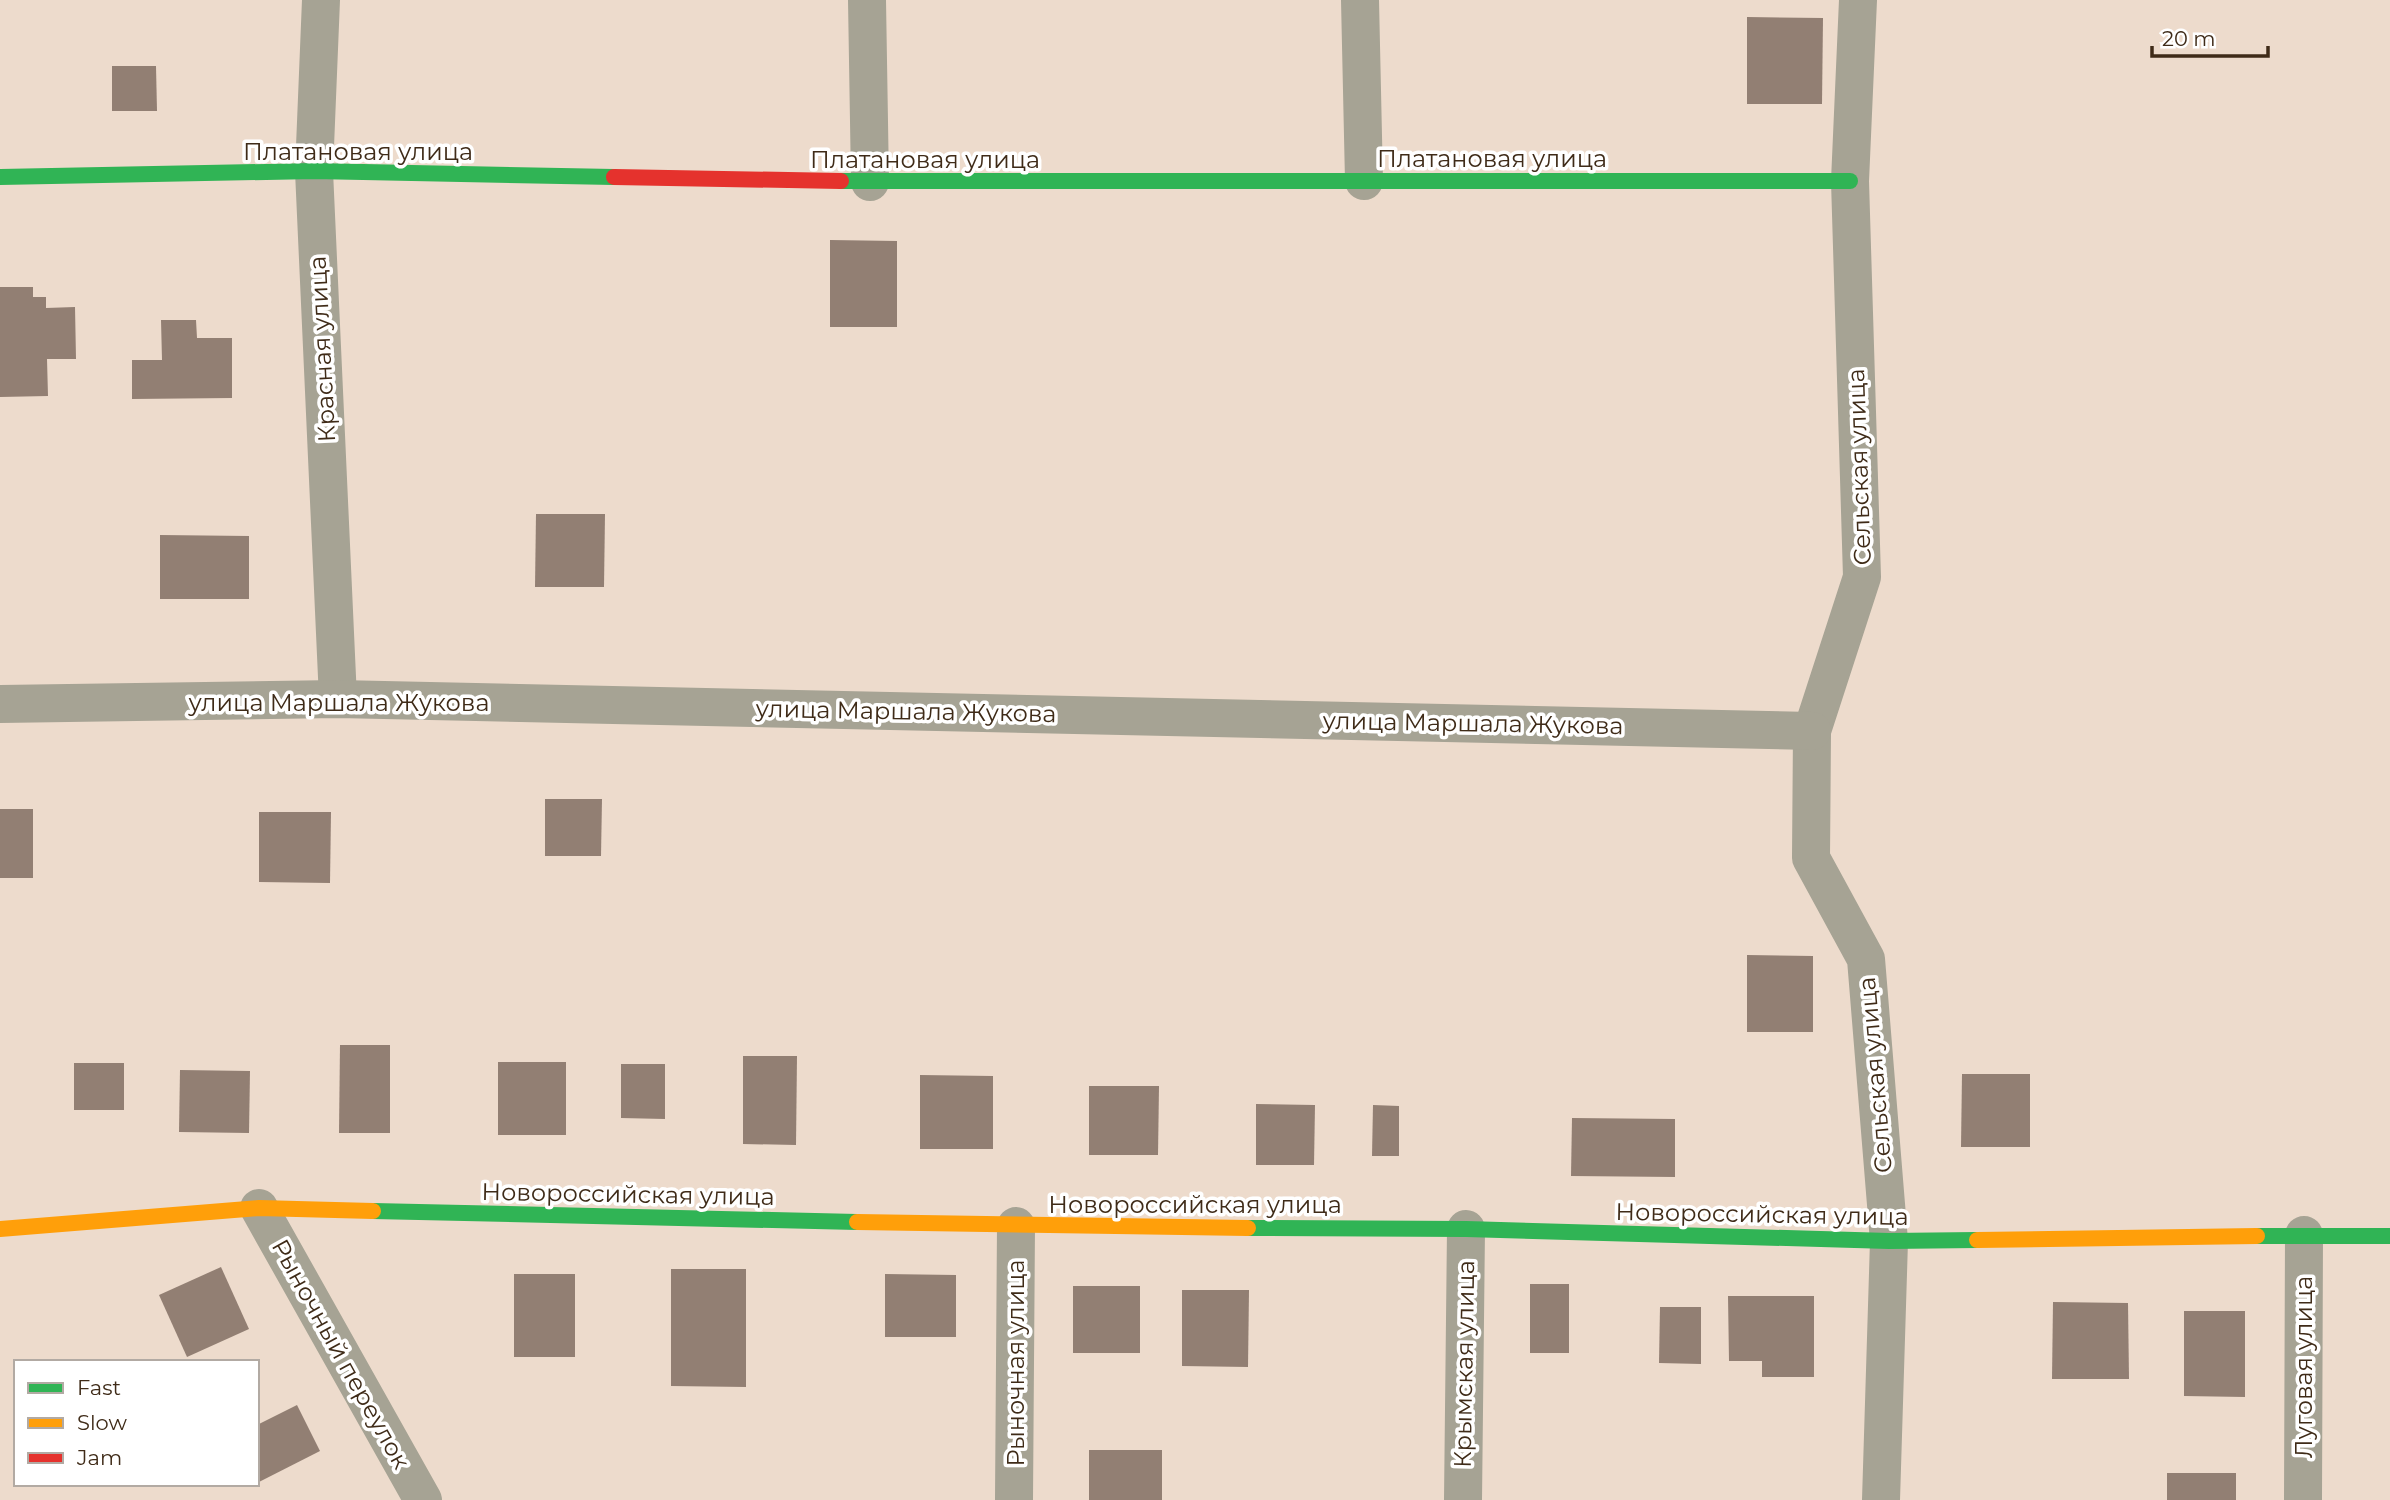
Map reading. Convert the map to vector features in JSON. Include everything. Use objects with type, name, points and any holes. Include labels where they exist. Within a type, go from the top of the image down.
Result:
[{"type":"street","name":"Красная улица","points":[[321,0],[314,171],[338,699]]},
{"type":"street","points":[[867,0],[870,182]]},
{"type":"street","points":[[1360,0],[1364,181]]},
{"type":"street","name":"Сельская улица","points":[[1858,0],[1850,181],[1863,576],[1812,731],[1811,858],[1866,959],[1889,1241],[1881,1500]]},
{"type":"street","name":"Платановая улица","points":[[0,177],[314,171],[870,182],[1850,181]]},
{"type":"street","name":"улица Маршала Жукова","points":[[0,704],[338,699],[1812,731]]},
{"type":"street","name":"Новороссийская улица","points":[[0,1229],[259,1208],[1016,1226],[1466,1229],[1889,1241],[2390,1236]]},
{"type":"street","name":"Рыночный переулок","points":[[259,1208],[424,1500]]},
{"type":"street","name":"Рыночная улица","points":[[1014,1500],[1016,1226]]},
{"type":"street","name":"Крымская улица","points":[[1463,1500],[1466,1229]]},
{"type":"street","name":"Луговая улица","points":[[2303,1500],[2304,1235]]},
{"type":"building","points":[[1747,17],[1823,18],[1822,104],[1747,104]]},
{"type":"building","points":[[112,66],[156,66],[157,111],[112,111]]},
{"type":"building","points":[[830,240],[897,241],[897,327],[830,327]]},
{"type":"building","points":[[0,287],[33,287],[33,297],[46,297],[46,308],[75,307],[76,359],[47,359],[48,396],[0,397]]},
{"type":"building","points":[[161,320],[196,320],[197,338],[232,338],[232,398],[132,399],[132,360],[162,360]]},
{"type":"building","points":[[536,514],[605,514],[604,587],[535,587]]},
{"type":"building","points":[[160,535],[249,536],[249,599],[160,599]]},
{"type":"building","points":[[545,799],[602,799],[601,856],[545,856]]},
{"type":"building","points":[[0,809],[33,809],[33,878],[0,878]]},
{"type":"building","points":[[259,812],[331,812],[330,883],[259,882]]},
{"type":"building","points":[[1747,955],[1813,956],[1813,1032],[1747,1032]]},
{"type":"building","points":[[340,1045],[390,1045],[390,1133],[339,1133]]},
{"type":"building","points":[[743,1056],[797,1056],[796,1145],[743,1144]]},
{"type":"building","points":[[498,1062],[566,1062],[566,1135],[498,1135]]},
{"type":"building","points":[[74,1063],[124,1063],[124,1110],[74,1110]]},
{"type":"building","points":[[621,1064],[665,1064],[665,1119],[621,1118]]},
{"type":"building","points":[[180,1070],[250,1071],[249,1133],[179,1132]]},
{"type":"building","points":[[1962,1074],[2030,1074],[2030,1147],[1961,1147]]},
{"type":"building","points":[[920,1075],[993,1076],[993,1149],[920,1149]]},
{"type":"building","points":[[1089,1086],[1159,1086],[1158,1155],[1089,1155]]},
{"type":"building","points":[[1256,1104],[1315,1105],[1314,1165],[1256,1165]]},
{"type":"building","points":[[1373,1105],[1399,1106],[1399,1156],[1372,1156]]},
{"type":"building","points":[[1572,1118],[1675,1119],[1675,1177],[1571,1176]]},
{"type":"building","points":[[221,1267],[249,1329],[187,1357],[159,1295]]},
{"type":"building","points":[[671,1269],[746,1269],[746,1387],[671,1386]]},
{"type":"building","points":[[514,1274],[575,1274],[575,1357],[514,1357]]},
{"type":"building","points":[[885,1274],[956,1275],[956,1337],[885,1337]]},
{"type":"building","points":[[1530,1284],[1569,1284],[1569,1353],[1530,1353]]},
{"type":"building","points":[[1073,1286],[1140,1286],[1140,1353],[1073,1353]]},
{"type":"building","points":[[1182,1290],[1249,1290],[1248,1367],[1182,1366]]},
{"type":"building","points":[[1728,1296],[1814,1296],[1814,1377],[1762,1377],[1762,1361],[1729,1361]]},
{"type":"building","points":[[2053,1302],[2128,1303],[2129,1379],[2052,1379]]},
{"type":"building","points":[[1660,1307],[1701,1307],[1701,1364],[1659,1363]]},
{"type":"building","points":[[2184,1311],[2245,1311],[2245,1397],[2184,1396]]},
{"type":"building","points":[[297,1405],[320,1451],[259,1482],[259,1424]]},
{"type":"building","points":[[1089,1450],[1162,1450],[1162,1500],[1089,1500]]},
{"type":"building","points":[[2167,1473],[2236,1473],[2236,1500],[2167,1500]]},
{"type":"traffic: fast","points":[[0,177],[314,171],[614,177]]},
{"type":"traffic: fast","points":[[841,181],[1850,181]]},
{"type":"traffic: fast","points":[[373,1211],[857,1222]]},
{"type":"traffic: fast","points":[[1248,1228],[1466,1229],[1889,1241],[1977,1240]]},
{"type":"traffic: fast","points":[[2257,1236],[2390,1236]]},
{"type":"traffic: slow","points":[[0,1229],[259,1208],[373,1211]]},
{"type":"traffic: slow","points":[[857,1222],[1248,1228]]},
{"type":"traffic: slow","points":[[1977,1240],[2257,1236]]},
{"type":"traffic: jam","points":[[614,177],[841,181]]}]
